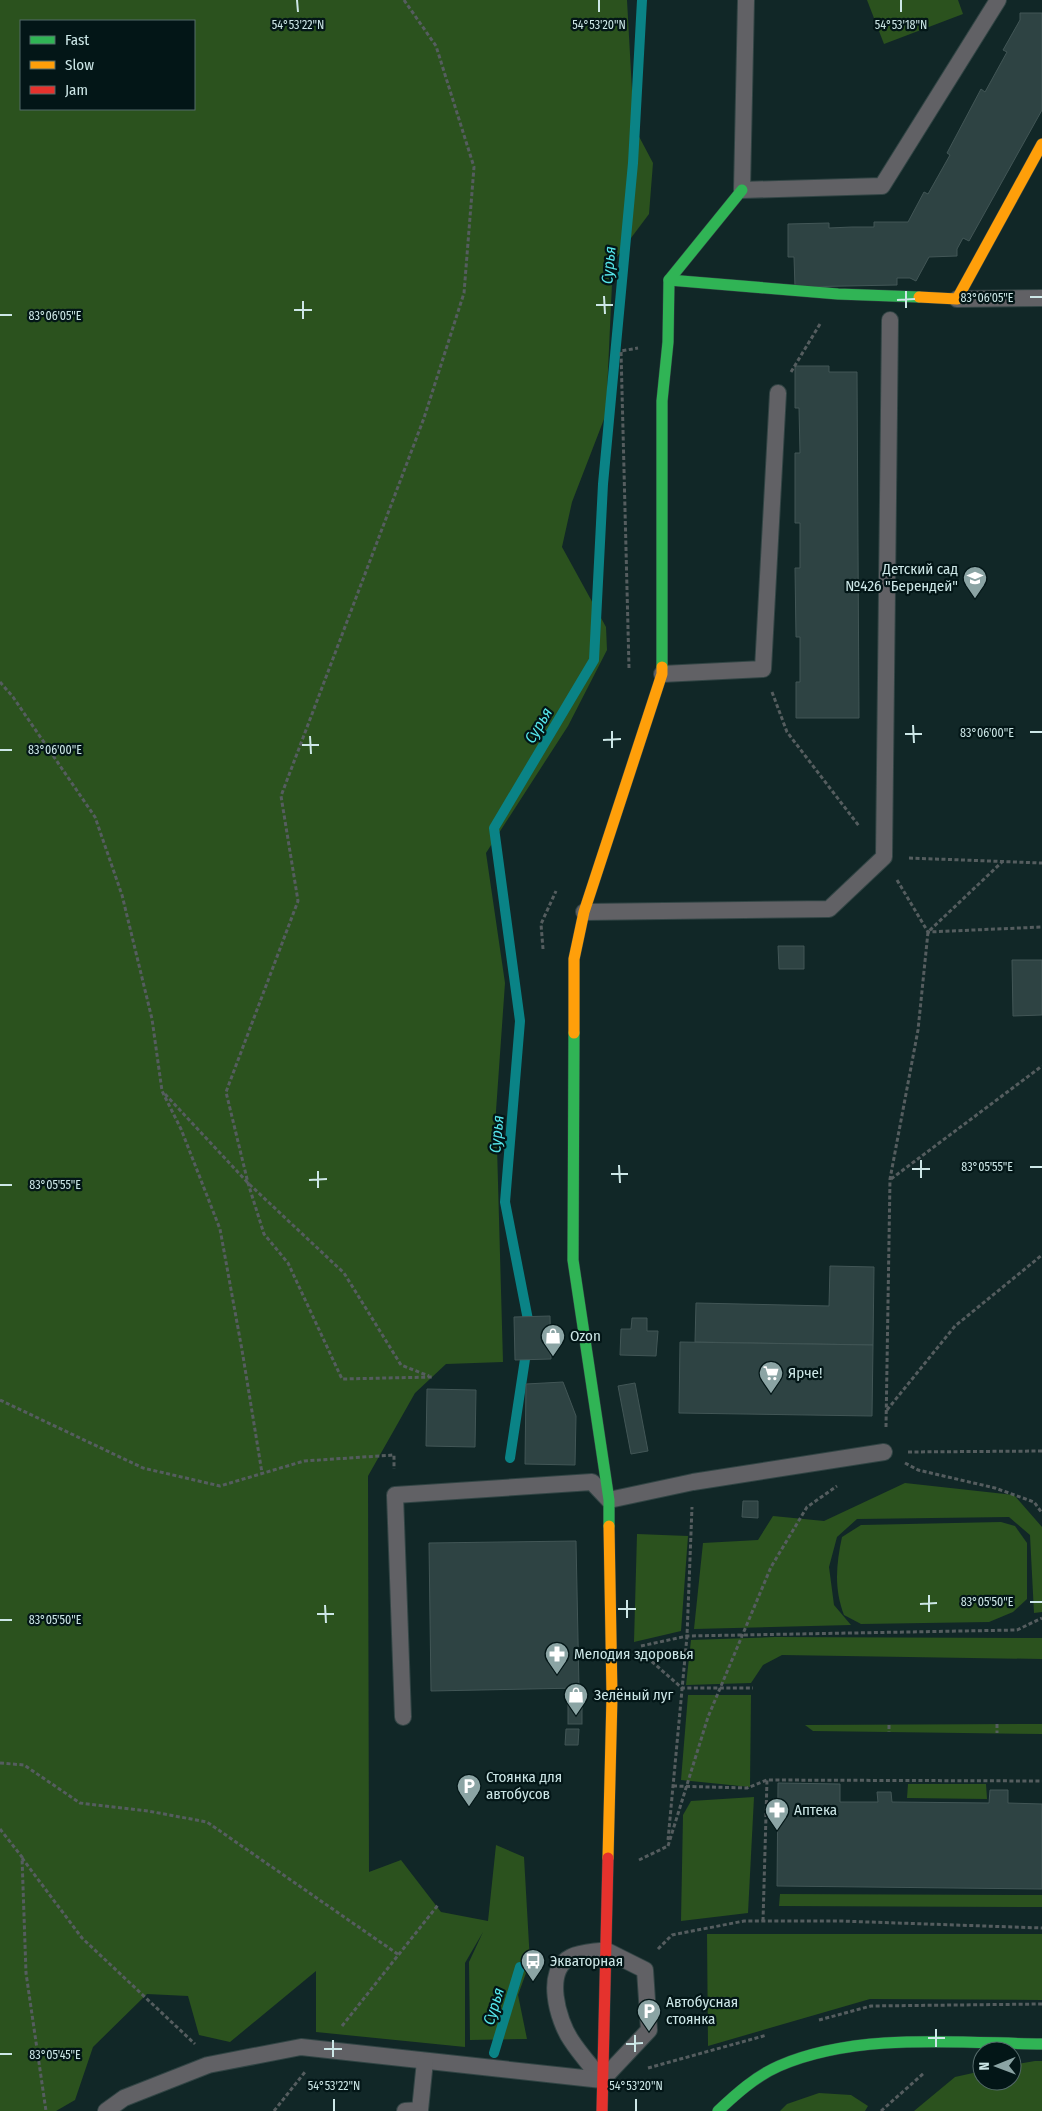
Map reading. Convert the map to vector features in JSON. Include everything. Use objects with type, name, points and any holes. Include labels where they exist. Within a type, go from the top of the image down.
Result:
[{"type":"street","points":[[668,280],[838,294],[957,299],[1042,144]]},
{"type":"street","points":[[602,2111],[612,1696],[609,1500],[573,1260],[574,959],[584,912],[662,674],[662,401],[668,342],[668,280],[742,190]]},
{"type":"street","points":[[718,2111],[741,2090],[784,2063],[852,2047],[913,2042],[1042,2044]]},
{"type":"lane","points":[[746,0],[742,190],[882,186],[998,0]]},
{"type":"lane","points":[[957,299],[1042,298]]},
{"type":"lane","points":[[584,912],[829,908],[884,857],[890,320]]},
{"type":"lane","points":[[662,674],[763,669],[778,393]]},
{"type":"lane","points":[[402,1717],[395,1495],[592,1482],[609,1500],[693,1482],[884,1452]]},
{"type":"lane","points":[[605,1950],[645,1970],[649,2030],[602,2080],[570,2039],[557,2006],[555,1980],[560,1967],[571,1957],[605,1950]]},
{"type":"lane","points":[[106,2111],[124,2098],[208,2065],[301,2047],[602,2080]]},
{"type":"lane","points":[[415,2111],[425,2061]]},
{"type":"path","points":[[162,1091],[248,1182],[344,1273],[401,1365],[432,1377],[342,1379],[288,1263],[264,1234],[248,1182],[226,1092],[298,900],[281,796],[424,418],[464,293],[474,166],[436,46],[404,0]]},
{"type":"path","points":[[778,393],[838,294]]},
{"type":"path","points":[[763,669],[787,732],[884,857],[928,932],[918,1030],[890,1179],[887,1411],[884,1452]]},
{"type":"path","points":[[0,682],[13,697],[95,817],[122,894],[152,1019],[162,1091],[181,1129],[220,1229],[262,1473]]},
{"type":"path","points":[[884,857],[1042,863]]},
{"type":"path","points":[[928,932],[1002,862]]},
{"type":"path","points":[[928,932],[1042,927]]},
{"type":"path","points":[[890,1179],[1042,1066]]},
{"type":"path","points":[[887,1411],[955,1326],[1042,1254]]},
{"type":"path","points":[[0,1400],[144,1468],[220,1486],[304,1461],[394,1456],[395,1495]]},
{"type":"path","points":[[884,1452],[1042,1450]]},
{"type":"path","points":[[884,1452],[918,1470],[995,1488],[1034,1502],[1042,1514]]},
{"type":"path","points":[[668,1846],[687,1636],[693,1482]]},
{"type":"path","points":[[607,1875],[668,1846],[708,1717],[771,1567],[807,1507],[838,1485]]},
{"type":"path","points":[[753,1688],[682,1688],[635,1647],[687,1636],[1017,1630],[1042,1618]]},
{"type":"path","points":[[997,1724],[998,1733]]},
{"type":"path","points":[[889,1725],[889,1732]]},
{"type":"path","points":[[0,1763],[24,1765],[80,1803],[148,1811],[207,1822],[399,1955]]},
{"type":"path","points":[[673,1786],[747,1788],[768,1780],[1042,1781]]},
{"type":"path","points":[[763,1921],[768,1780]]},
{"type":"path","points":[[0,1828],[82,1938],[215,2063],[208,2065]]},
{"type":"path","points":[[22,1857],[26,1973],[46,2111]]},
{"type":"path","points":[[341,2028],[438,1905]]},
{"type":"path","points":[[653,1954],[672,1936],[744,1921],[1042,1928]]},
{"type":"path","points":[[881,2111],[957,2044]]},
{"type":"path","points":[[274,2111],[310,2066]]},
{"type":"green space","points":[[0,0],[627,0],[634,127],[653,163],[649,214],[613,262],[606,414],[572,502],[562,547],[606,627],[607,650],[568,726],[486,853],[505,983],[496,1111],[503,1362],[446,1364],[415,1393],[368,1476],[369,1872],[401,1860],[441,1912],[488,1921],[496,1845],[524,1857],[530,1962],[518,1995],[527,2039],[470,2040],[469,1962],[483,1932],[465,1963],[465,2047],[316,2032],[316,1971],[230,2042],[199,2035],[188,1996],[147,1994],[93,2047],[75,2100],[56,2111],[0,2111]]},
{"type":"green space","points":[[867,0],[958,0],[963,14],[884,44]]},
{"type":"green space","points":[[905,1483],[1014,1495],[1042,1527],[1042,1612],[1034,1613],[1030,1535],[1009,1517],[857,1519],[837,1537],[829,1567],[834,1605],[851,1625],[694,1629],[703,1543],[758,1540],[773,1516],[824,1521]]},
{"type":"green space","points":[[1001,1522],[1015,1526],[1027,1543],[1027,1599],[1013,1612],[989,1622],[861,1624],[844,1615],[837,1586],[840,1547],[842,1537],[861,1525]]},
{"type":"green space","points":[[637,1534],[688,1536],[681,1631],[634,1642]]},
{"type":"green space","points":[[775,1637],[1042,1638],[1042,1659],[782,1655],[763,1665],[751,1683],[686,1685],[691,1640]]},
{"type":"green space","points":[[688,1695],[751,1695],[750,1787],[681,1780]]},
{"type":"green space","points":[[1042,1724],[1042,1734],[813,1731],[805,1725]]},
{"type":"green space","points":[[908,1784],[986,1784],[987,1799],[907,1798]]},
{"type":"green space","points":[[754,1797],[748,1913],[681,1921],[683,1815],[691,1801]]},
{"type":"green space","points":[[780,1894],[1042,1895],[1042,1907],[779,1906]]},
{"type":"green space","points":[[707,1934],[1042,1934],[1042,2000],[870,1999],[708,2046]]},
{"type":"green space","points":[[1042,2061],[1042,2111],[914,2111],[955,2077],[972,2073],[972,2091],[1022,2091],[1022,2063]]},
{"type":"green space","points":[[819,2093],[851,2095],[868,2106],[865,2111],[780,2111],[787,2104]]},
{"type":"building","points":[[1020,13],[1042,13],[1042,110],[969,241],[963,238],[957,249],[957,256],[929,257],[916,281],[910,278],[897,278],[897,285],[795,287],[794,257],[788,257],[788,224],[829,223],[829,228],[874,227],[874,222],[908,222],[924,192],[928,194],[950,155],[947,153],[981,89],[985,92],[1007,52],[1003,50],[1020,20]]},
{"type":"building","points":[[795,366],[829,366],[829,372],[857,372],[859,718],[796,718],[796,682],[800,682],[800,637],[796,637],[795,568],[800,568],[800,523],[795,523],[795,453],[800,453],[799,408],[795,408]]},
{"type":"building","points":[[778,946],[804,946],[804,969],[779,969]]},
{"type":"building","points":[[1012,960],[1042,960],[1042,1015],[1013,1016]]},
{"type":"building","points":[[830,1266],[874,1267],[873,1345],[695,1342],[696,1303],[829,1306]]},
{"type":"building","points":[[550,1316],[551,1359],[515,1360],[514,1317]]},
{"type":"building","points":[[632,1318],[647,1318],[647,1331],[658,1331],[656,1356],[620,1355],[621,1329],[631,1329]]},
{"type":"building","points":[[680,1342],[873,1345],[872,1416],[679,1413]]},
{"type":"building","points":[[563,1382],[576,1416],[575,1465],[525,1464],[526,1384]]},
{"type":"building","points":[[635,1383],[648,1451],[631,1454],[618,1386]]},
{"type":"building","points":[[427,1389],[476,1390],[475,1447],[426,1446]]},
{"type":"building","points":[[743,1501],[758,1501],[758,1518],[742,1517]]},
{"type":"building","points":[[576,1541],[579,1688],[431,1691],[429,1543]]},
{"type":"building","points":[[568,1702],[582,1702],[582,1724],[568,1724]]},
{"type":"building","points":[[566,1729],[579,1729],[578,1745],[565,1745]]},
{"type":"building","points":[[778,1783],[840,1784],[840,1802],[878,1802],[877,1792],[891,1792],[892,1802],[989,1803],[990,1790],[1008,1790],[1008,1803],[1042,1804],[1042,1889],[777,1886]]},
{"type":"waterway","name":"Сурья","points":[[530,1330],[505,1202],[520,1021],[494,828],[594,660],[603,484],[633,163],[642,0]]},
{"type":"waterway","name":"Сурья","points":[[510,1458],[527,1346]]},
{"type":"waterway","name":"Сурья","points":[[494,2053],[520,1967]]},
{"type":"traffic: fast","points":[[662,667],[662,401],[668,342],[669,280],[742,190]]},
{"type":"traffic: fast","points":[[669,280],[838,294],[919,297]]},
{"type":"traffic: fast","points":[[574,1033],[573,1260],[609,1500],[609,1526]]},
{"type":"traffic: fast","points":[[718,2111],[747,2086],[771,2070],[809,2055],[841,2048],[909,2042],[1042,2044]]},
{"type":"traffic: slow","points":[[919,297],[957,299],[1042,144]]},
{"type":"traffic: slow","points":[[574,1033],[574,959],[584,912],[662,674],[662,667]]},
{"type":"traffic: slow","points":[[608,1858],[612,1696],[609,1526]]},
{"type":"traffic: jam","points":[[602,2111],[608,1858]]},
{"type":"place","name":"Детский сад №426 \"Берендей\"","points":[[975,599]]},
{"type":"place","name":"Ozon","points":[[553,1357]]},
{"type":"place","name":"Ярче!","points":[[771,1394]]},
{"type":"place","name":"Мелодия здоровья","points":[[557,1675]]},
{"type":"place","name":"Зелёный луг","points":[[576,1716]]},
{"type":"place","name":"Стоянка для автобусов","points":[[469,1807]]},
{"type":"place","name":"Аптека","points":[[777,1831]]},
{"type":"place","name":"Экваторная","points":[[533,1982]]},
{"type":"place","name":"Автобусная стоянка","points":[[649,2032]]}]
